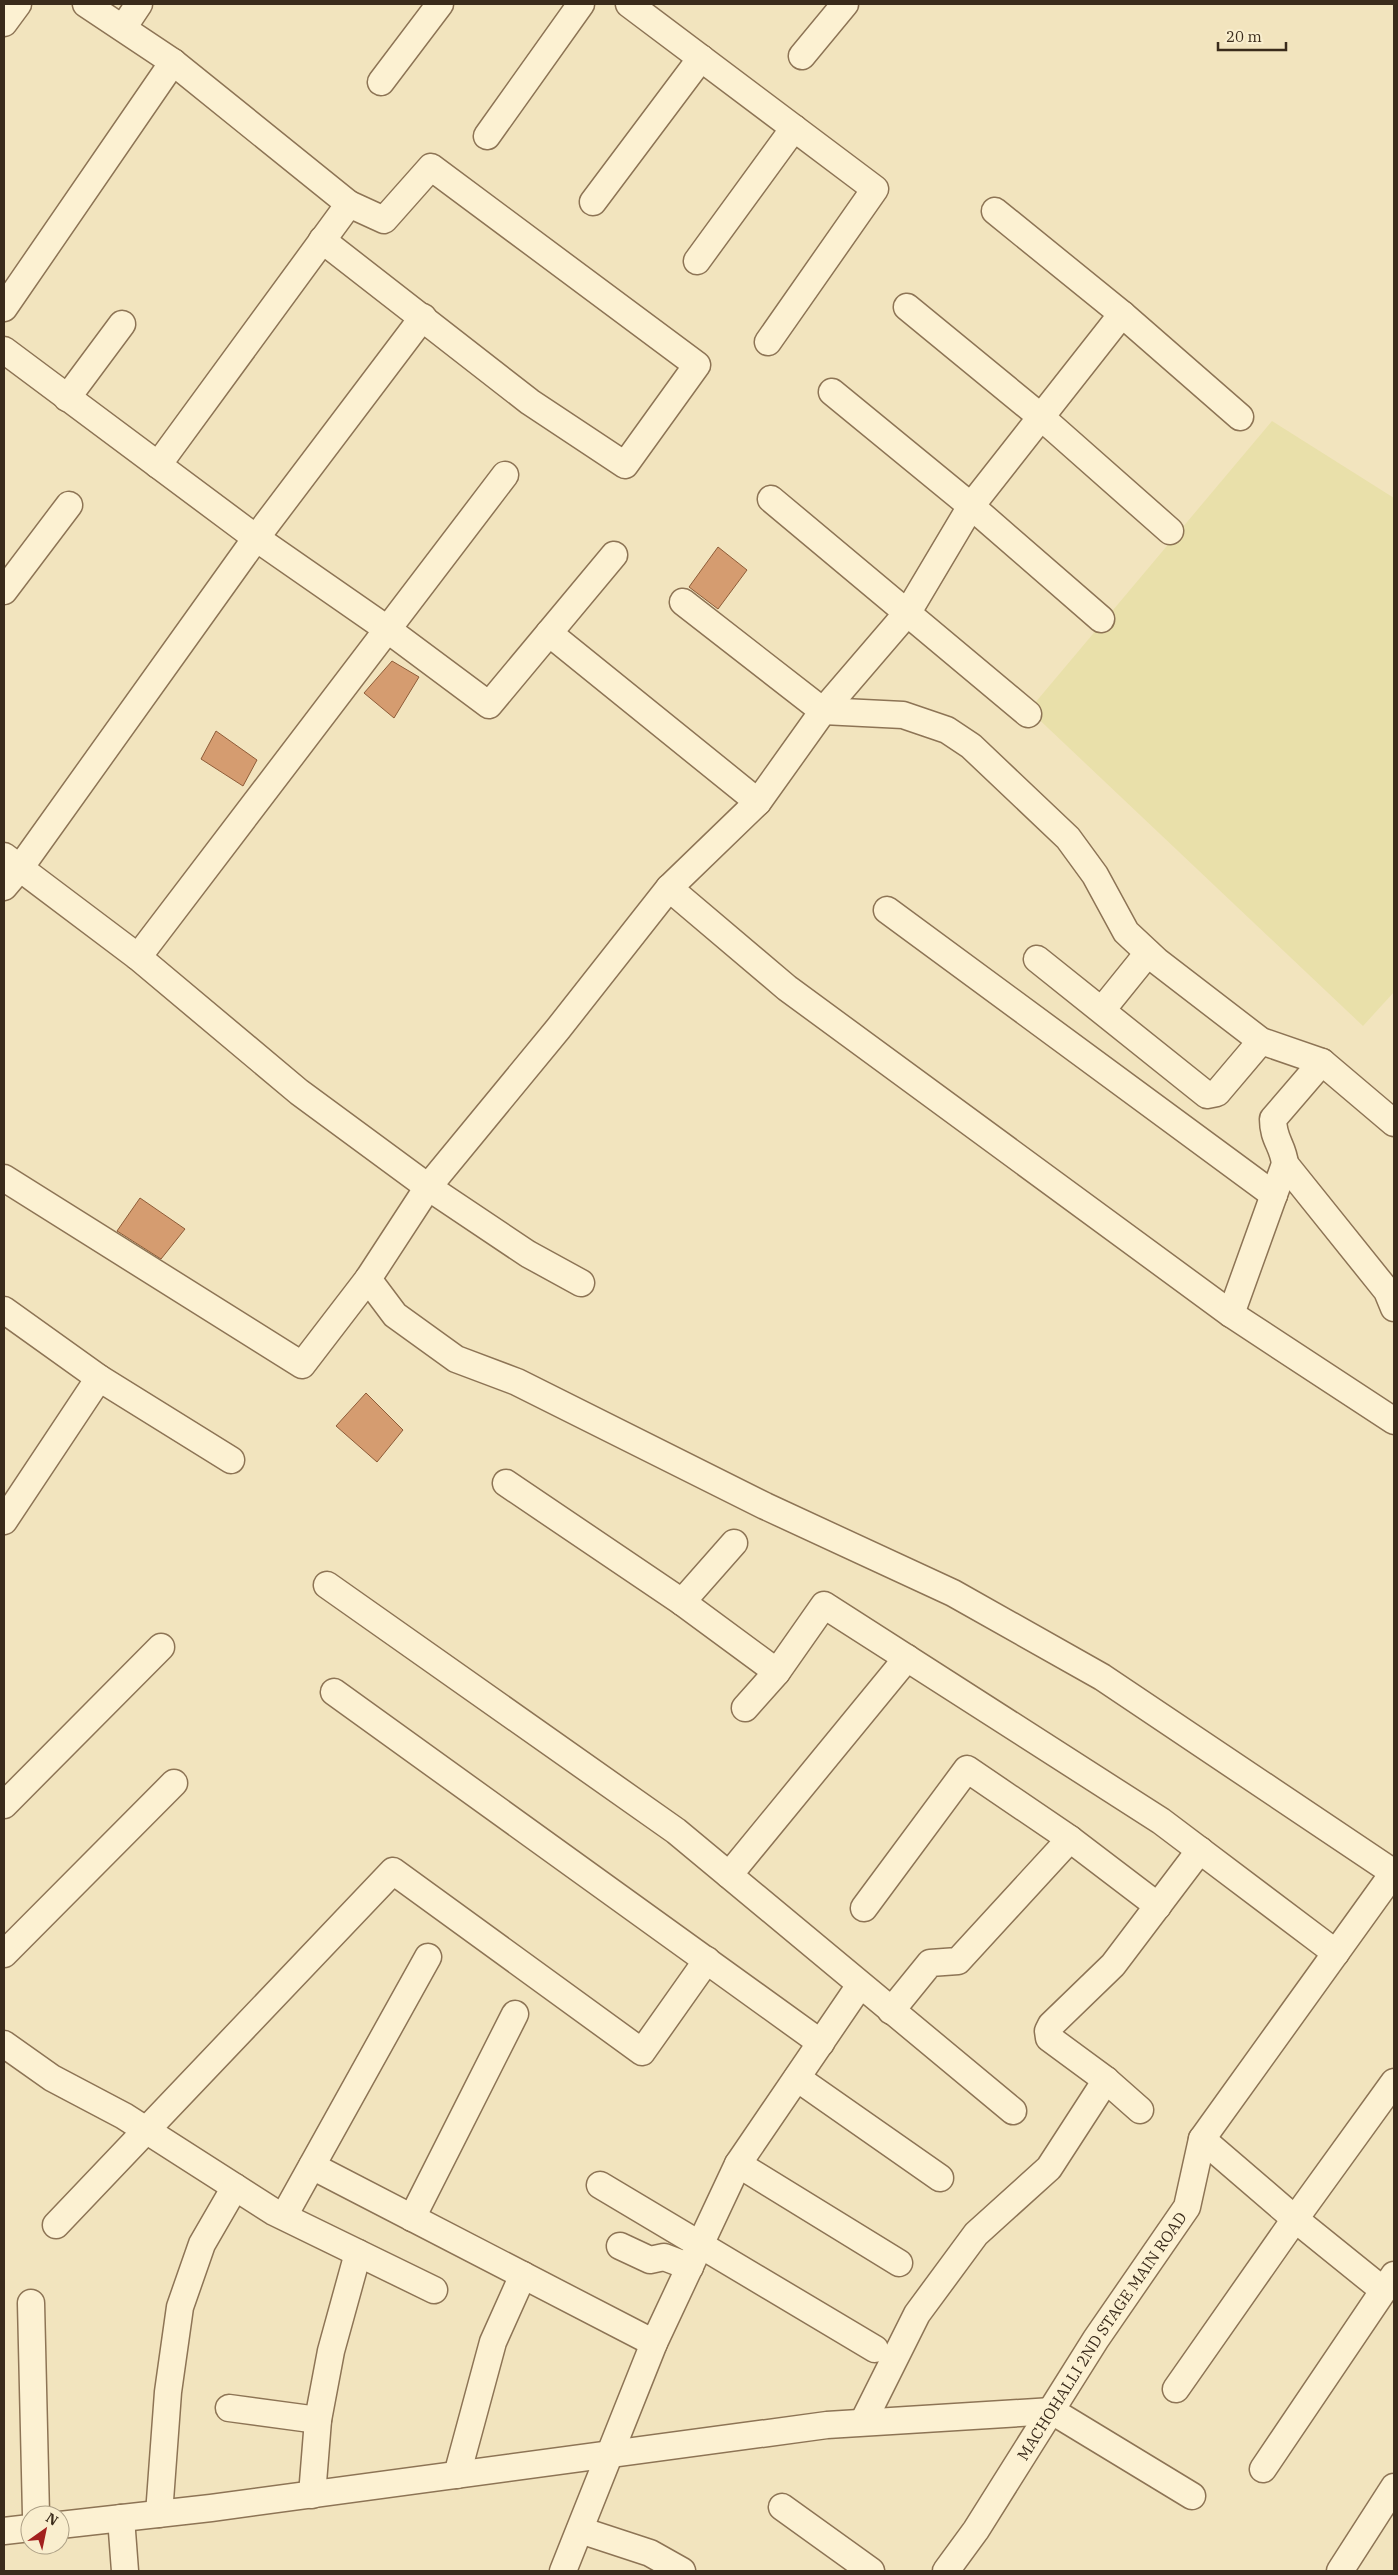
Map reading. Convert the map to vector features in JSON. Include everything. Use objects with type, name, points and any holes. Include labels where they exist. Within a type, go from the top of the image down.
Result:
[{"type":"street","points":[[4,23],[18,4]]},
{"type":"street","points":[[86,4],[173,62],[349,204],[384,220],[431,167],[697,365],[625,464],[530,402],[322,240]]},
{"type":"street","points":[[123,28],[139,4]]},
{"type":"street","points":[[382,82],[440,4]]},
{"type":"street","points":[[487,136],[581,4]]},
{"type":"street","points":[[629,4],[875,189],[768,342]]},
{"type":"street","points":[[802,56],[845,4]]},
{"type":"street","points":[[593,202],[701,58]]},
{"type":"street","points":[[4,308],[173,62]]},
{"type":"street","points":[[696,261],[794,128]]},
{"type":"street","points":[[158,465],[349,204]]},
{"type":"street","points":[[995,211],[1122,314],[1240,417]]},
{"type":"street","points":[[907,307],[1041,417],[1170,531]]},
{"type":"street","points":[[4,1178],[302,1365],[368,1279],[428,1187],[558,1029],[668,888],[758,802],[823,712],[908,612],[971,506],[1122,314]]},
{"type":"street","points":[[422,317],[9,870],[138,957],[299,1092],[428,1187],[520,1249],[581,1283]]},
{"type":"street","points":[[67,398],[122,324]]},
{"type":"street","points":[[4,350],[256,538],[387,629],[488,705],[614,555]]},
{"type":"street","points":[[832,392],[971,506],[1101,618]]},
{"type":"street","points":[[138,957],[505,474]]},
{"type":"street","points":[[771,499],[1028,714]]},
{"type":"street","points":[[4,591],[70,505]]},
{"type":"street","points":[[683,602],[823,712],[903,715],[947,730],[971,746],[1068,838],[1095,875],[1126,932],[1148,954],[1261,1041],[1322,1062],[1394,1123]]},
{"type":"street","points":[[549,633],[758,802]]},
{"type":"street","points":[[668,888],[788,988],[1231,1314],[1394,1421]]},
{"type":"street","points":[[887,910],[1274,1195]]},
{"type":"street","points":[[1102,1010],[1148,954]]},
{"type":"street","points":[[1037,959],[1207,1096],[1217,1093],[1261,1041]]},
{"type":"street","points":[[1231,1314],[1285,1164],[1284,1153],[1273,1134],[1273,1119],[1322,1062]]},
{"type":"street","points":[[1285,1164],[1387,1291],[1394,1308]]},
{"type":"street","points":[[368,1279],[395,1315],[456,1359],[517,1382],[765,1506],[953,1593],[1102,1677],[1394,1873]]},
{"type":"street","points":[[4,1310],[99,1378],[231,1460]]},
{"type":"street","points":[[4,1521],[99,1378]]},
{"type":"street","points":[[506,1483],[682,1602],[777,1672]]},
{"type":"street","points":[[682,1602],[734,1543]]},
{"type":"street","points":[[327,1585],[651,1812],[1013,2111]]},
{"type":"street","points":[[745,1708],[777,1672],[824,1605],[1161,1821],[1336,1952]]},
{"type":"street","points":[[4,1805],[161,1647]]},
{"type":"street","points":[[729,1875],[907,1658]]},
{"type":"street","points":[[334,1692],[821,2043]]},
{"type":"street","points":[[864,1908],[967,1769],[1070,1839],[1158,1906]]},
{"type":"street","points":[[4,1954],[174,1783]]},
{"type":"street","points":[[891,2011],[930,1963],[958,1960],[1070,1839]]},
{"type":"street","points":[[1140,2110],[1106,2080],[1049,2038],[1048,2031],[1051,2025],[1113,1965],[1200,1850]]},
{"type":"street","points":[[56,2225],[393,1872],[642,2052],[707,1960]]},
{"type":"street","name":"MACHOHALLI 2ND STAGE MAIN ROAD","points":[[946,2571],[976,2530],[1096,2339],[1187,2207],[1202,2138],[1394,1873]]},
{"type":"street","points":[[284,2216],[428,1957]]},
{"type":"street","points":[[563,2571],[654,2342],[738,2164],[860,1985]]},
{"type":"street","points":[[412,2218],[515,2014]]},
{"type":"street","points":[[4,2044],[52,2078],[146,2130],[284,2216],[434,2290]]},
{"type":"street","points":[[797,2078],[940,2178]]},
{"type":"street","points":[[863,2422],[917,2314],[976,2234],[1049,2168],[1106,2080]]},
{"type":"street","points":[[1176,2390],[1295,2219],[1394,2082]]},
{"type":"street","points":[[1202,2138],[1295,2219],[1389,2282],[1263,2469]]},
{"type":"street","points":[[738,2164],[899,2263]]},
{"type":"street","points":[[312,2166],[654,2342]]},
{"type":"street","points":[[600,2185],[695,2256],[876,2350]]},
{"type":"street","points":[[159,2514],[168,2392],[180,2307],[202,2244],[235,2187]]},
{"type":"street","points":[[620,2246],[650,2260],[664,2257],[695,2256]]},
{"type":"street","points":[[312,2494],[318,2420],[331,2351],[358,2253]]},
{"type":"street","points":[[458,2475],[493,2342],[523,2275]]},
{"type":"street","points":[[31,2303],[36,2505]]},
{"type":"street","points":[[229,2408],[318,2420]]},
{"type":"street","points":[[70,2524],[458,2475],[827,2425],[1052,2411],[1192,2496]]},
{"type":"street","points":[[1340,2571],[1394,2487]]},
{"type":"street","points":[[782,2507],[870,2571]]},
{"type":"street","points":[[121,2518],[125,2571]]},
{"type":"street","points":[[4,2531],[20,2529]]},
{"type":"street","points":[[580,2530],[650,2553],[682,2571]]},
{"type":"shaded area","points":[[1272,421],[1394,498],[1394,992],[1363,1026],[1029,710]]},
{"type":"building","points":[[718,547],[747,570],[718,609],[689,587]]},
{"type":"building","points":[[392,661],[419,677],[394,718],[364,693]]},
{"type":"building","points":[[216,731],[257,760],[243,786],[201,759]]},
{"type":"building","points":[[140,1198],[185,1229],[161,1259],[117,1231]]},
{"type":"building","points":[[366,1393],[403,1430],[377,1462],[336,1426]]}]
